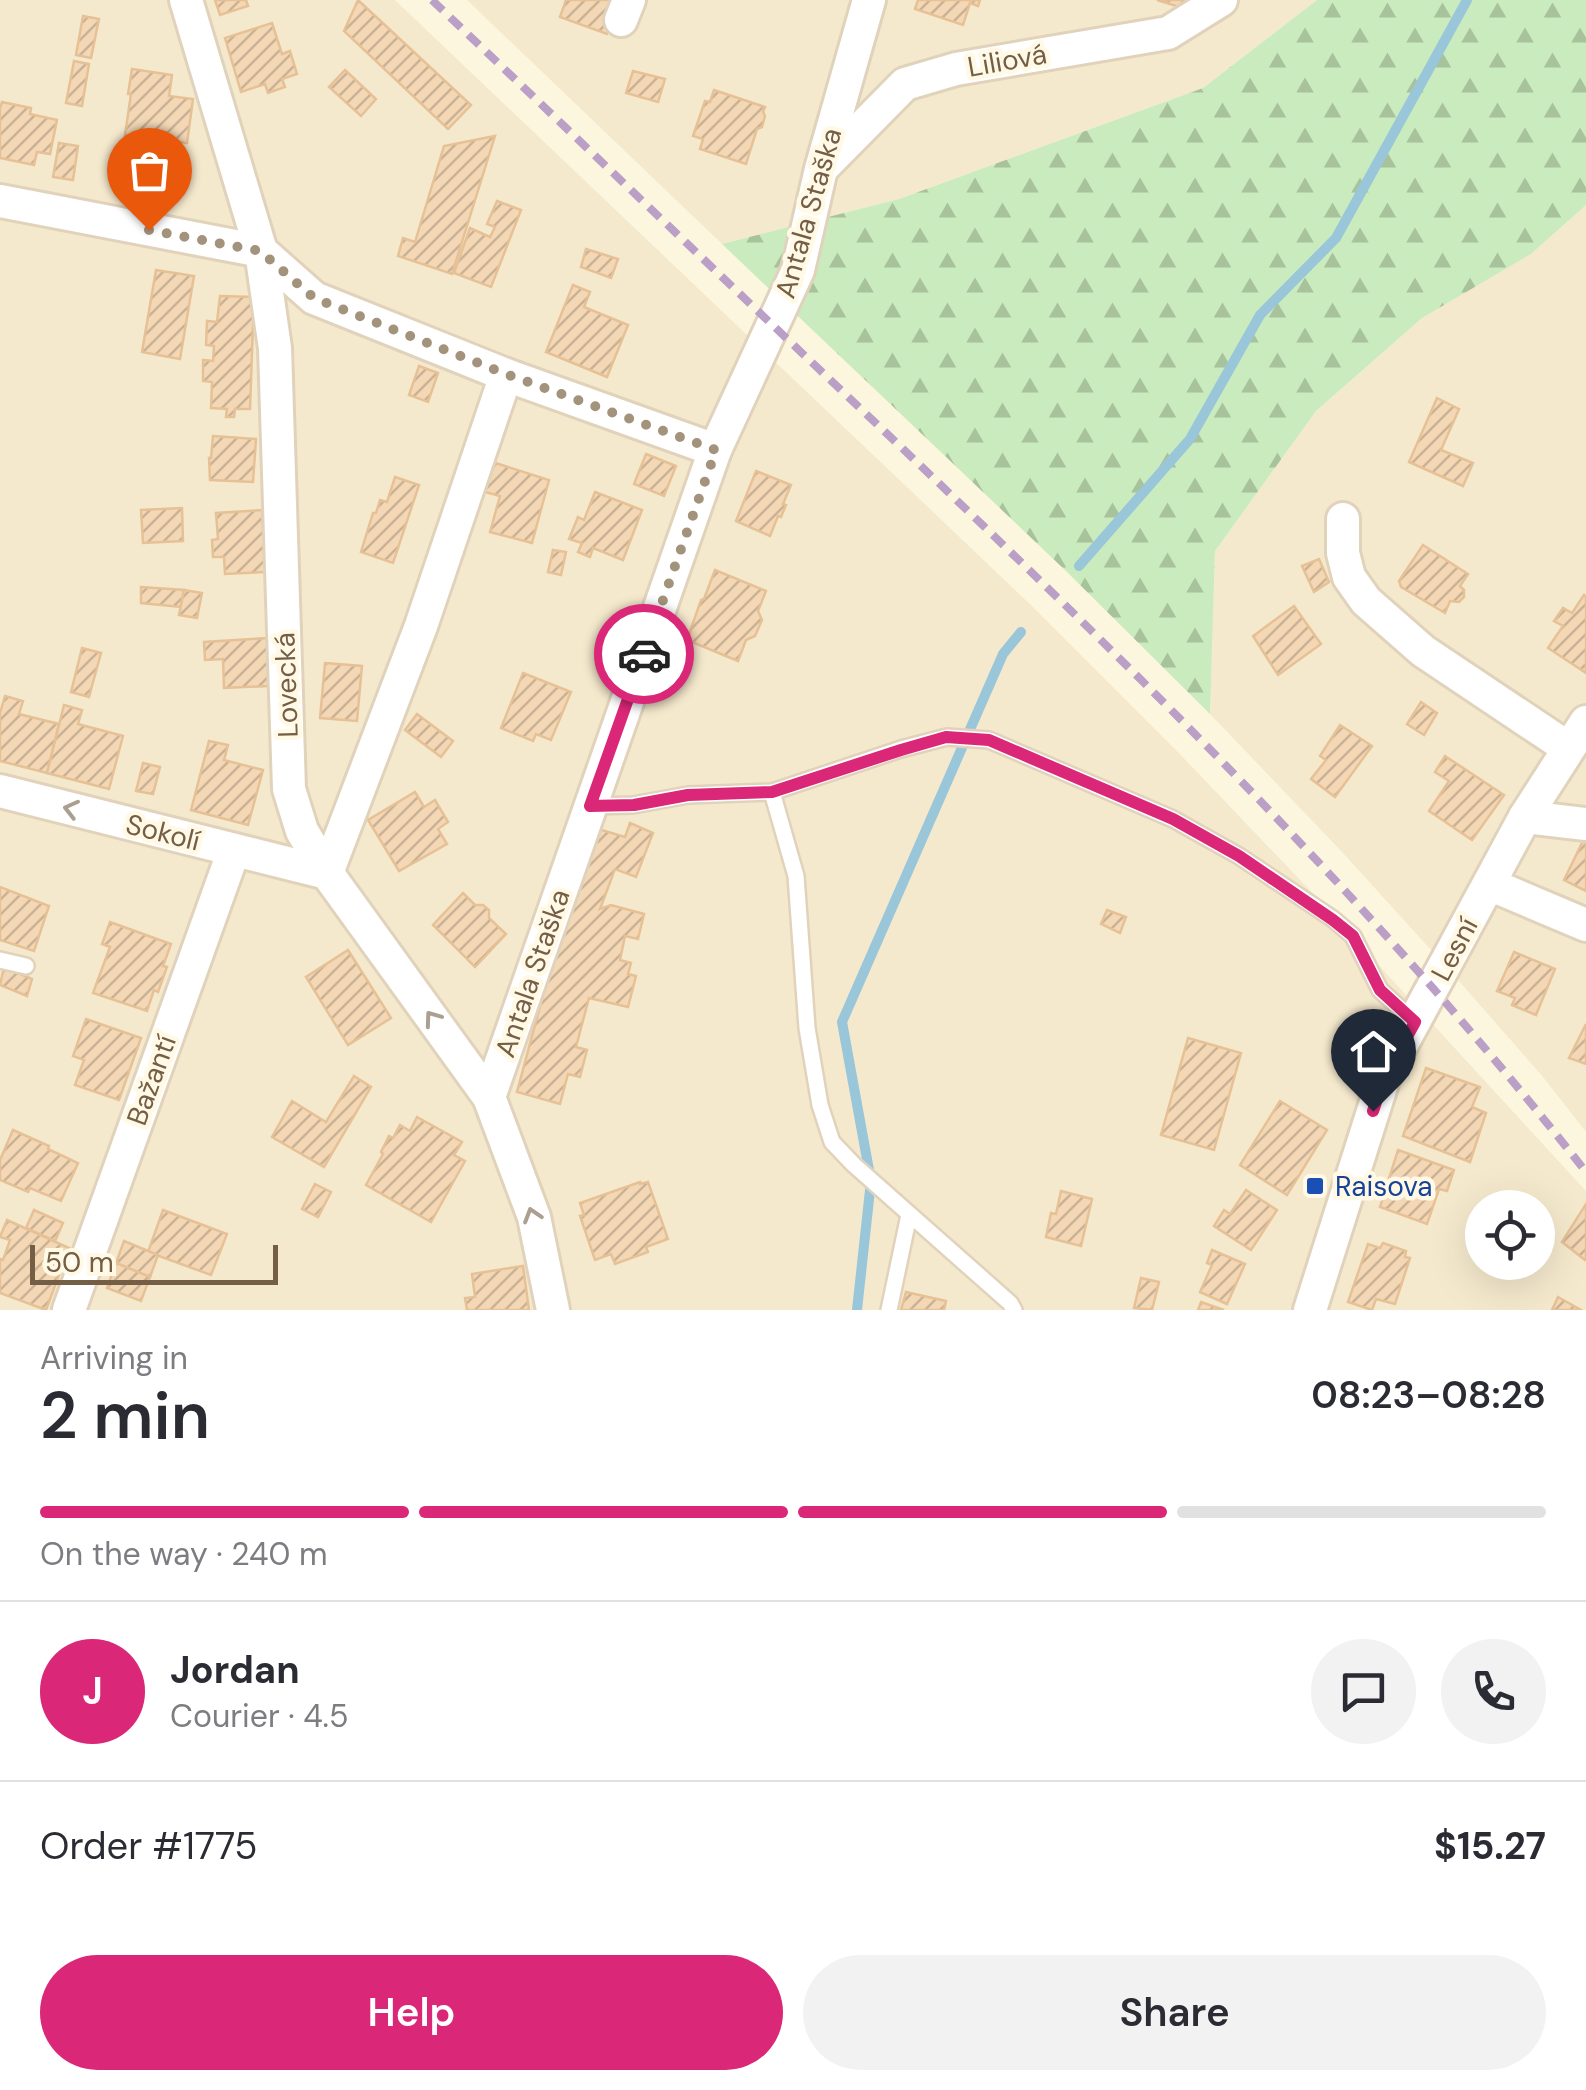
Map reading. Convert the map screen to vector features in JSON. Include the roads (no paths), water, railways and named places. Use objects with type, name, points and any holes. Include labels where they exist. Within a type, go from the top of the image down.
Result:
[{"type":"street","name":"Lovecká","points":[[186,0],[260,251],[275,348],[289,790],[302,832],[326,873],[489,1097],[534,1218],[553,1310]]},
{"type":"street","name":"Liliová","points":[[821,169],[905,84],[956,69],[1168,33],[1220,0]]},
{"type":"street","name":"Antala Staška","points":[[489,1097],[716,450],[798,270],[857,3]]},
{"type":"street","points":[[0,201],[260,251],[314,298],[506,374],[716,450]]},
{"type":"street","points":[[326,873],[421,626],[506,374]]},
{"type":"street","name":"Lesní","points":[[1310,1310],[1384,1078],[1488,884],[1577,735],[1423,651],[1366,601],[1349,576],[1343,553],[1342,519]]},
{"type":"street","name":"Sokolí","points":[[0,791],[326,873]]},
{"type":"street","points":[[1526,817],[1586,824]]},
{"type":"street","name":"Bažantí","points":[[69,1310],[234,850]]},
{"type":"street","points":[[1488,884],[1586,925]]},
{"type":"lane","points":[[590,806],[634,805],[688,795],[772,792],[946,737],[989,740],[1173,819],[1239,856],[1353,936],[1380,990],[1415,1022]]},
{"type":"lane","points":[[772,792],[796,876],[806,1028],[820,1105],[832,1142],[1014,1310]]},
{"type":"lane","points":[[0,960],[26,966]]},
{"type":"lane","points":[[889,1310],[909,1215]]},
{"type":"waterway","points":[[1079,566],[1190,439],[1260,315],[1336,238],[1467,0]]},
{"type":"waterway","points":[[857,1310],[871,1181],[842,1022],[1003,654],[1021,632]]},
{"type":"railway","points":[[432,0],[974,516],[1247,787],[1422,975],[1586,1172]]},
{"type":"place","name":"Raisova","points":[[1315,1186]]}]
